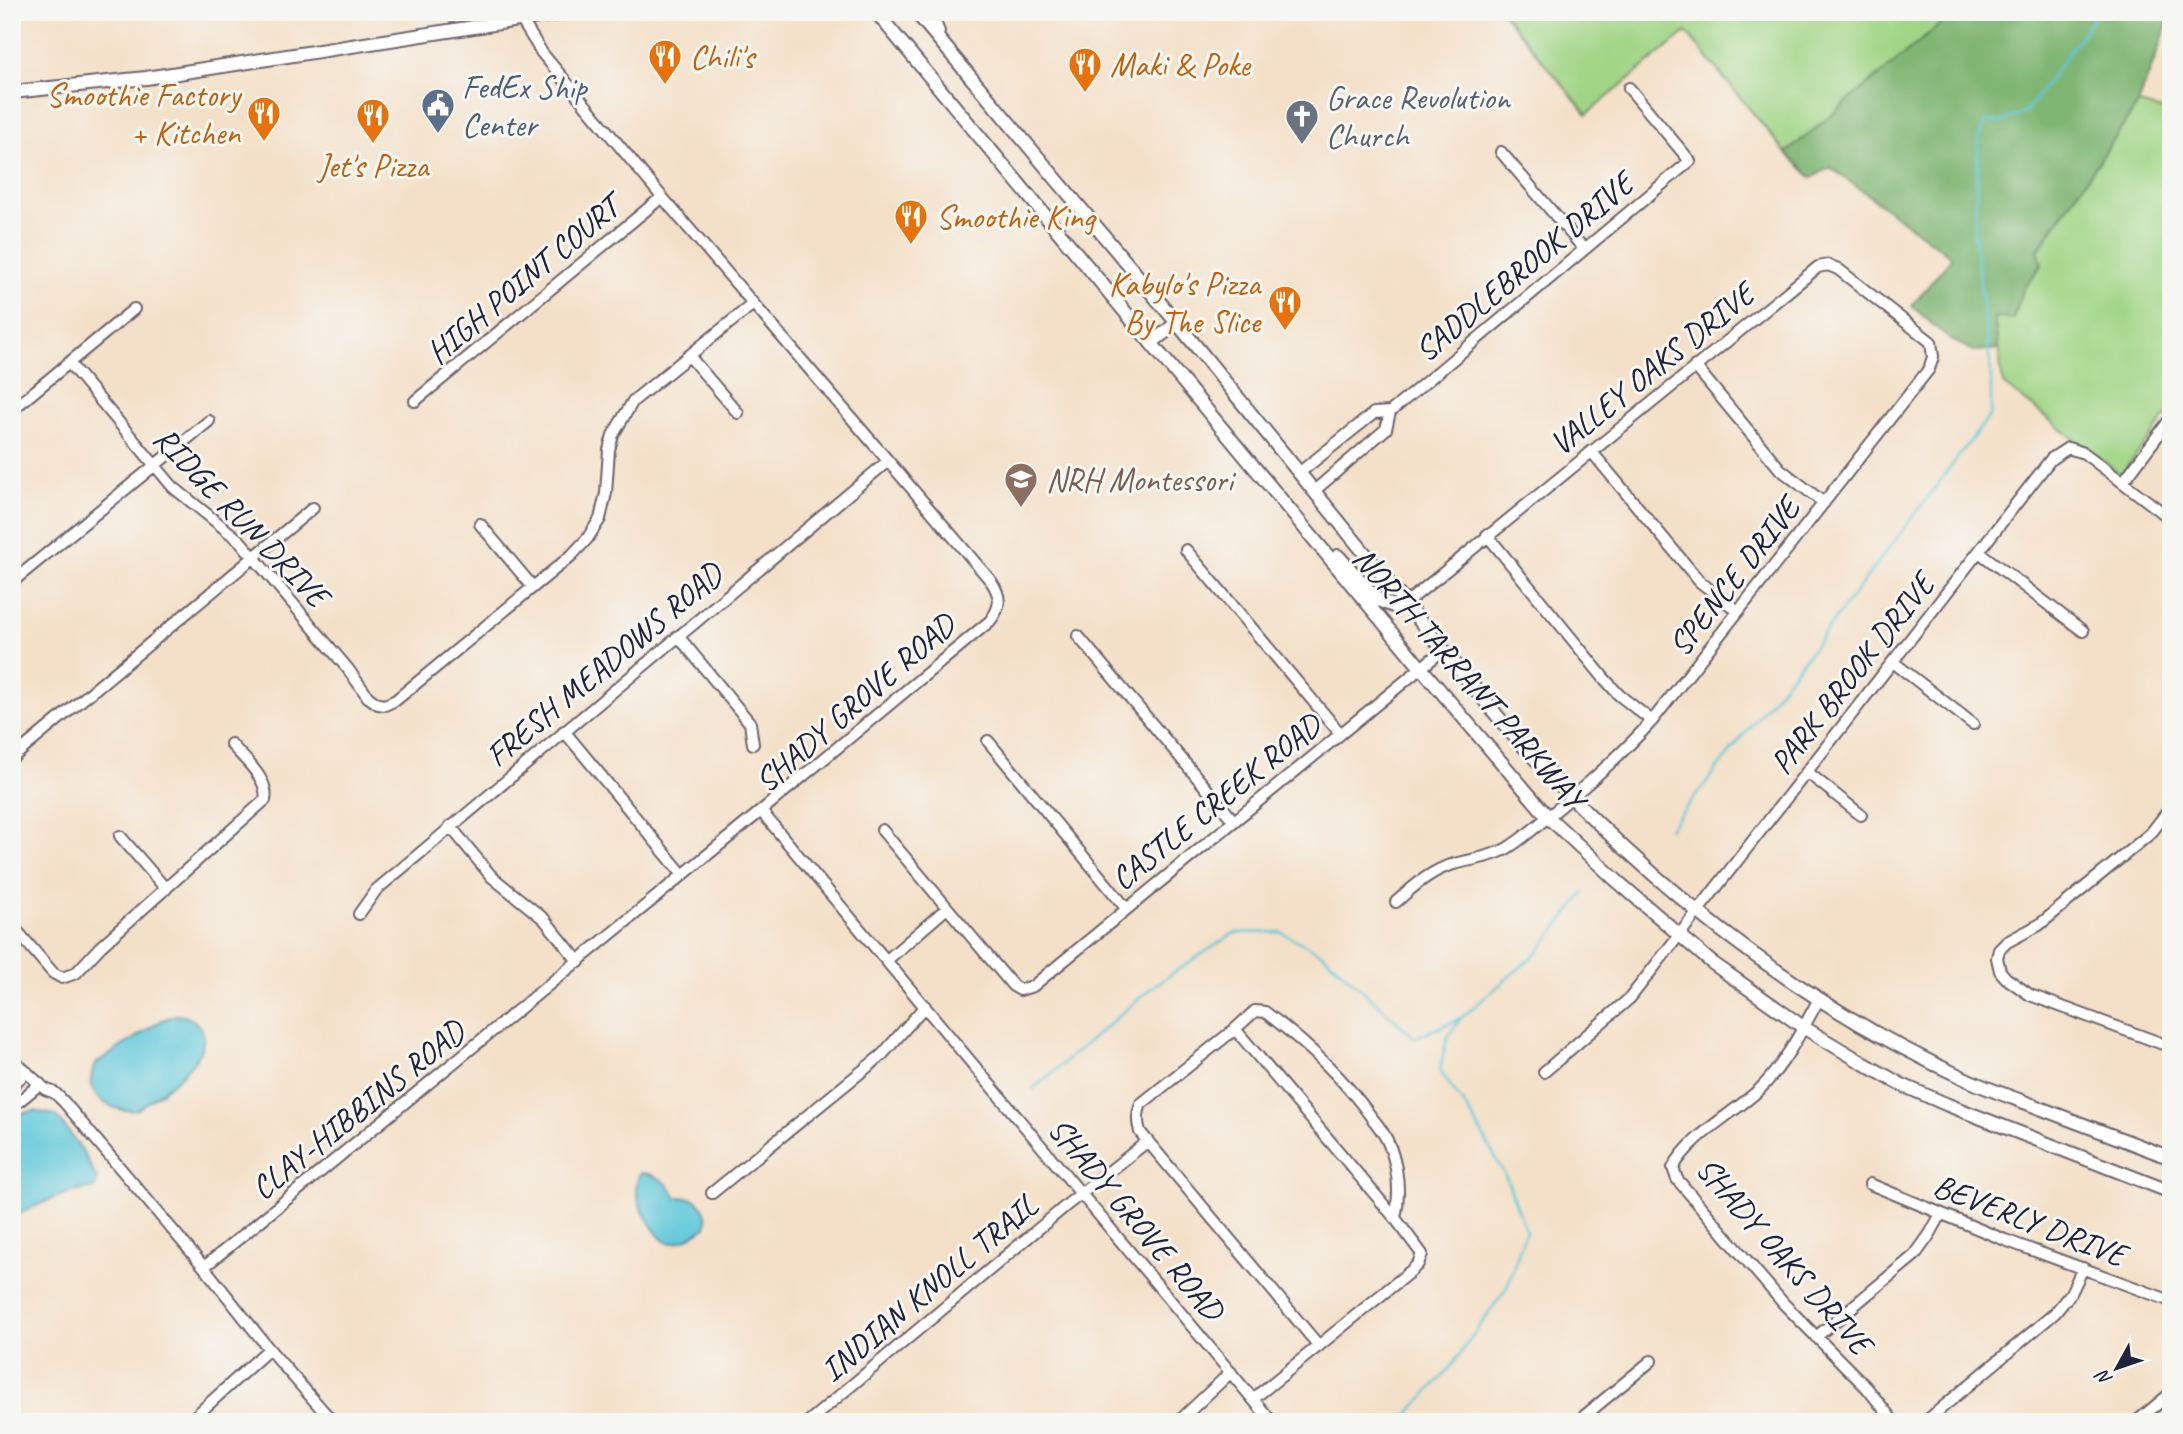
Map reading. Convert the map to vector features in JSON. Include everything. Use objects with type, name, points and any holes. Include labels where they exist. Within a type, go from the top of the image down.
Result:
[{"type":"main road","points":[[12,92],[146,78],[570,12]]},
{"type":"main road","name":"NORTH TARRANT PARKWAY","points":[[876,12],[1548,817],[1710,962],[1803,1027],[1912,1089],[2171,1192]]},
{"type":"main road","name":"NORTH TARRANT PARKWAY","points":[[916,12],[1177,323],[1508,729],[1572,798],[1643,867],[1696,912],[1778,973],[1918,1056],[1970,1082],[2171,1158]]},
{"type":"main road","points":[[930,12],[944,45]]},
{"type":"main road","points":[[1151,344],[1177,323]]},
{"type":"main road","points":[[1318,542],[1352,569],[1378,600],[1396,607],[1405,604]]},
{"type":"street","name":"SHADY GROVE ROAD","points":[[521,19],[542,52],[662,197],[998,592],[1000,603],[990,621],[761,811],[1272,1422]]},
{"type":"street","name":"SADDLEBROOK DRIVE","points":[[1299,473],[1374,414],[1390,412],[1690,161],[1629,88]]},
{"type":"street","points":[[1501,152],[1584,249]]},
{"type":"street","name":"HIGH POINT COURT","points":[[415,401],[662,197]]},
{"type":"street","name":"VALLEY OAKS DRIVE","points":[[1405,604],[1818,267],[1828,265],[1838,269],[1928,337],[1934,349]]},
{"type":"street","points":[[480,524],[532,586],[572,555],[600,519],[613,435],[633,401],[753,304]]},
{"type":"street","points":[[12,410],[134,309]]},
{"type":"street","name":"SPENCE DRIVE","points":[[1396,902],[1433,874],[1452,864],[1482,859],[1504,849],[1572,798],[1630,744],[1652,721],[1929,369],[1934,349]]},
{"type":"street","points":[[690,357],[738,413]]},
{"type":"street","name":"RIDGE RUN DRIVE","points":[[69,363],[173,486],[226,527],[255,558],[348,669],[368,697],[378,704],[386,705],[396,700],[532,586]]},
{"type":"street","points":[[1695,366],[1780,469],[1824,503]]},
{"type":"street","name":"SADDLEBROOK DRIVE","points":[[1314,491],[1386,429],[1390,412]]},
{"type":"street","points":[[2171,418],[2123,482],[2171,519]]},
{"type":"street","points":[[12,582],[209,421]]},
{"type":"street","points":[[1350,432],[1363,449]]},
{"type":"street","name":"PARK BROOK DRIVE","points":[[1544,1072],[1630,998],[2051,459],[2068,448],[2084,453],[2123,482]]},
{"type":"street","points":[[1591,451],[1700,582],[1738,611]]},
{"type":"street","name":"FRESH MEADOWS ROAD","points":[[359,914],[376,890],[450,826],[888,461]]},
{"type":"street","points":[[12,758],[313,508]]},
{"type":"street","points":[[1487,535],[1603,677],[1619,695],[1652,721]]},
{"type":"street","points":[[1186,550],[1340,733]]},
{"type":"street","points":[[1979,552],[2083,632]]},
{"type":"street","points":[[678,636],[750,723],[753,744]]},
{"type":"street","points":[[1079,636],[1233,820]]},
{"type":"street","name":"CASTLE CREEK ROAD","points":[[947,908],[1013,986],[1020,990],[1033,986],[1443,650]]},
{"type":"street","points":[[1893,662],[1972,724]]},
{"type":"street","points":[[564,731],[683,875]]},
{"type":"street","points":[[988,741],[1126,908]]},
{"type":"street","points":[[12,925],[53,973],[62,978],[76,973],[100,947],[261,805],[267,794],[262,781],[230,744]]},
{"type":"street","points":[[1807,772],[1861,816]]},
{"type":"street","points":[[2171,807],[2151,833],[2039,925],[2022,932],[1999,950],[1997,958],[2000,971],[2029,995],[2171,1047]]},
{"type":"street","name":"CLAY-HIBBINS ROAD","points":[[204,1267],[761,811]]},
{"type":"street","points":[[450,826],[492,877],[544,919],[579,962]]},
{"type":"street","points":[[882,830],[947,908],[887,960]]},
{"type":"street","points":[[120,836],[166,889]]},
{"type":"street","name":"SHADY OAKS DRIVE","points":[[1819,999],[1768,1080],[1686,1149],[1673,1168],[1677,1179],[1784,1304],[1867,1388],[1894,1422]]},
{"type":"street","points":[[712,1193],[882,1055],[925,1006]]},
{"type":"street","points":[[1319,1346],[1140,1132],[1138,1114],[1142,1104],[1255,1011],[1265,1012],[1314,1052],[1361,1102],[1387,1138],[1400,1199],[1395,1218]]},
{"type":"street","points":[[1235,1029],[1395,1218],[1422,1254],[1418,1264],[1253,1399]]},
{"type":"street","points":[[12,1059],[64,1102],[333,1422]]},
{"type":"street","points":[[12,1085],[27,1072]]},
{"type":"street","points":[[12,1107],[40,1084]]},
{"type":"street","name":"INDIAN KNOLL TRAIL","points":[[808,1422],[1147,1141]]},
{"type":"street","name":"BEVERLY DRIVE","points":[[1870,1184],[2005,1240],[2171,1301]]},
{"type":"street","points":[[1816,1337],[1915,1255],[1941,1214]]},
{"type":"street","points":[[1924,1422],[2056,1313],[2071,1293],[2083,1268]]},
{"type":"street","points":[[189,1422],[269,1349]]},
{"type":"street","points":[[1577,1422],[1651,1361]]},
{"type":"street","points":[[1178,1422],[1231,1372]]},
{"type":"street","points":[[2136,1422],[2171,1393]]},
{"type":"green space","points":[[1502,12],[1953,14],[1786,153],[1686,32],[1587,114]]},
{"type":"green space","points":[[1955,12],[2171,12],[2171,19],[2138,104],[2038,250],[2042,265],[2024,287],[2013,319],[1994,317],[1998,349],[1974,351],[1949,339],[1912,306],[1952,257],[1830,167],[1812,178],[1786,153]]},
{"type":"green space","points":[[2138,104],[2162,110],[2171,123],[2171,410],[2121,475],[2003,384],[1994,317],[2013,319],[2024,287],[2042,265],[2038,251]]},
{"type":"water","points":[[176,1015],[195,1021],[203,1038],[201,1050],[182,1074],[137,1110],[116,1108],[99,1098],[91,1083],[97,1063],[162,1020]]},
{"type":"water","points":[[34,1111],[56,1115],[82,1150],[97,1179],[95,1188],[52,1199],[12,1218],[12,1118],[17,1114]]},
{"type":"water","points":[[640,1173],[661,1180],[670,1187],[676,1197],[698,1202],[706,1213],[706,1227],[680,1241],[670,1243],[660,1237],[645,1215],[636,1192]]},
{"type":"waterway","points":[[1669,829],[1813,648],[1991,414],[1991,372],[1974,235],[1979,136],[1986,121],[2001,122],[2026,112],[2098,12]]},
{"type":"waterway","points":[[1033,1089],[1155,985],[1234,933],[1281,932],[1324,955],[1415,1038],[1461,1018],[1538,952],[1584,893]]},
{"type":"waterway","points":[[1401,1422],[1450,1368],[1507,1287],[1526,1231],[1506,1177],[1472,1116],[1440,1071],[1447,1038],[1460,1019]]},
{"type":"place","name":"Chili's","points":[[665,86]]},
{"type":"place","name":"Maki & Poke","points":[[1085,94]]},
{"type":"place","name":"FedEx Ship Center","points":[[438,135]]},
{"type":"place","name":"Smoothie Factory + Kitchen","points":[[264,143]]},
{"type":"place","name":"Jet's Pizza","points":[[373,145]]},
{"type":"place","name":"Grace Revolution Church","points":[[1302,146]]},
{"type":"place","name":"Smoothie King","points":[[911,246]]},
{"type":"place","name":"Kabylo's Pizza By The Slice","points":[[1285,332]]},
{"type":"place","name":"NRH Montessori","points":[[1021,509]]}]
